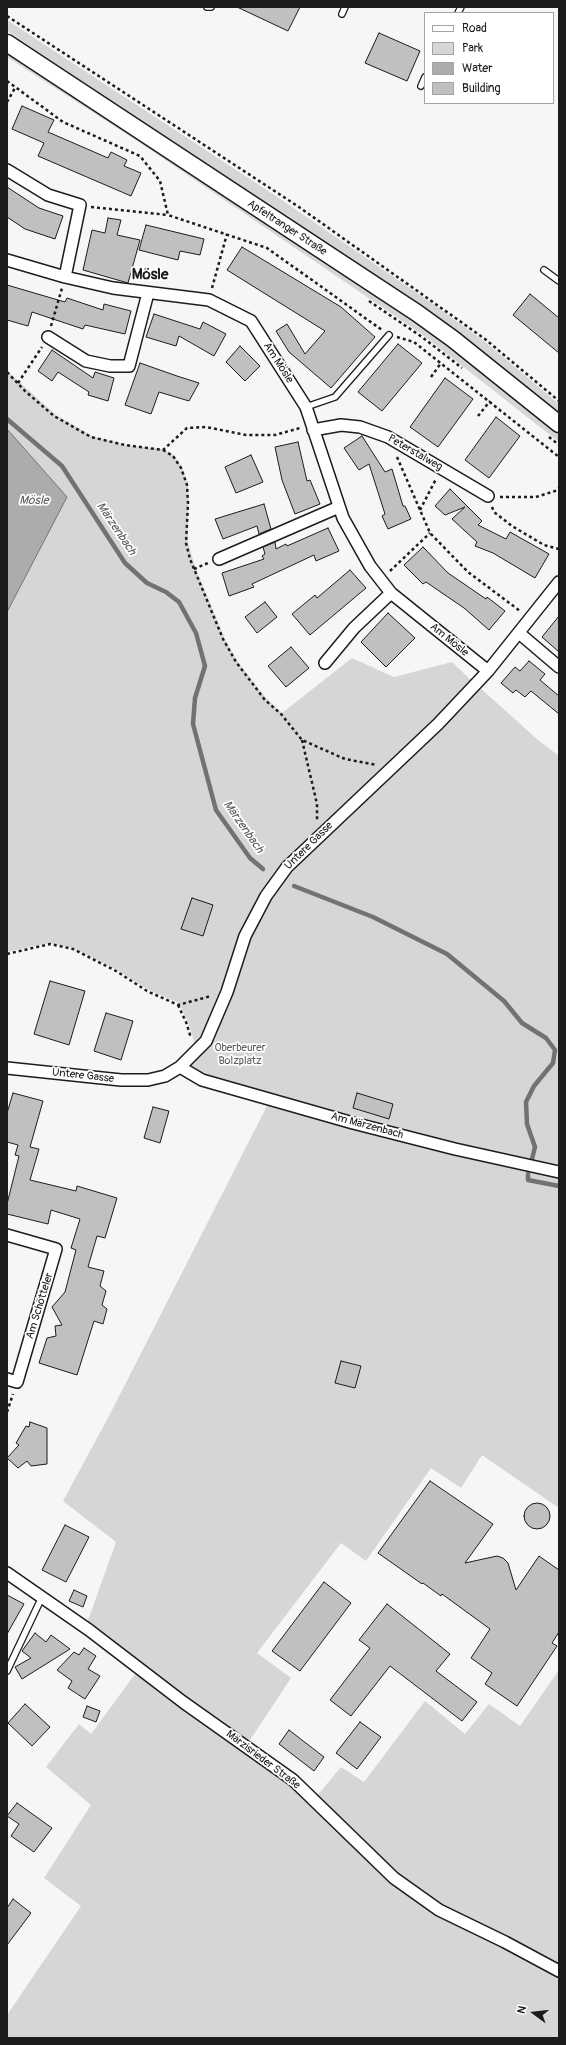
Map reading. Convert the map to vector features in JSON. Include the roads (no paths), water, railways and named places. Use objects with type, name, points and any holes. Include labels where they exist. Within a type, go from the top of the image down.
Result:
[{"type":"street","name":"Apfeltranger Straße","points":[[7,44],[417,313],[453,339],[559,424]]},
{"type":"street","points":[[7,170],[48,195],[80,206],[65,278]]},
{"type":"street","name":"Am Mösle","points":[[7,260],[65,278],[148,293],[209,300],[251,321],[306,407],[339,507],[370,566],[391,593],[488,671]]},
{"type":"street","points":[[48,337],[86,361],[110,366],[129,366],[148,293]]},
{"type":"street","name":"Peterstalweg","points":[[312,427],[341,425],[360,427],[388,437],[488,496]]},
{"type":"street","points":[[219,559],[339,507]]},
{"type":"street","name":"Untere Gasse","points":[[7,1068],[121,1080],[148,1080],[165,1076],[180,1067],[206,1041],[227,992],[245,936],[266,896],[287,867],[438,724],[488,671],[559,582]]},
{"type":"street","points":[[325,663],[354,628],[391,593]]},
{"type":"street","points":[[519,633],[559,668]]},
{"type":"street","name":"Am Märzenbach","points":[[180,1067],[202,1080],[353,1123],[455,1149],[559,1172]]},
{"type":"street","name":"Am Schötteler","points":[[7,1235],[56,1249],[12,1381]]},
{"type":"street","name":"Märzisrieder Straße","points":[[7,1573],[89,1630],[183,1702],[293,1780],[394,1878],[438,1910],[505,1942],[559,1971]]},
{"type":"lane","points":[[342,14],[345,7]]},
{"type":"lane","points":[[421,86],[424,79]]},
{"type":"lane","points":[[544,270],[559,281]]},
{"type":"lane","points":[[306,407],[335,397],[389,335]]},
{"type":"lane","points":[[7,1671],[42,1596]]},
{"type":"water","name":"Mösle","points":[[7,429],[67,497],[7,612]]},
{"type":"waterway","name":"Märzenbach","points":[[7,419],[62,466],[125,563],[147,583],[166,592],[179,602],[196,633],[205,666],[195,698],[193,724],[216,810],[250,858],[263,869]]},
{"type":"waterway","name":"Märzenbach","points":[[294,886],[373,917],[447,954],[504,1001],[522,1023],[546,1038],[555,1050],[553,1063],[534,1086],[526,1102],[527,1124],[535,1147],[532,1159]]},
{"type":"waterway","name":"Märzenbach","points":[[528,1174],[528,1180],[559,1186]]},
{"type":"district","name":"Mösle","points":[[150,275]]},
{"type":"park label","name":"Oberbeurer Bolzplatz","points":[[240,1054]]}]
